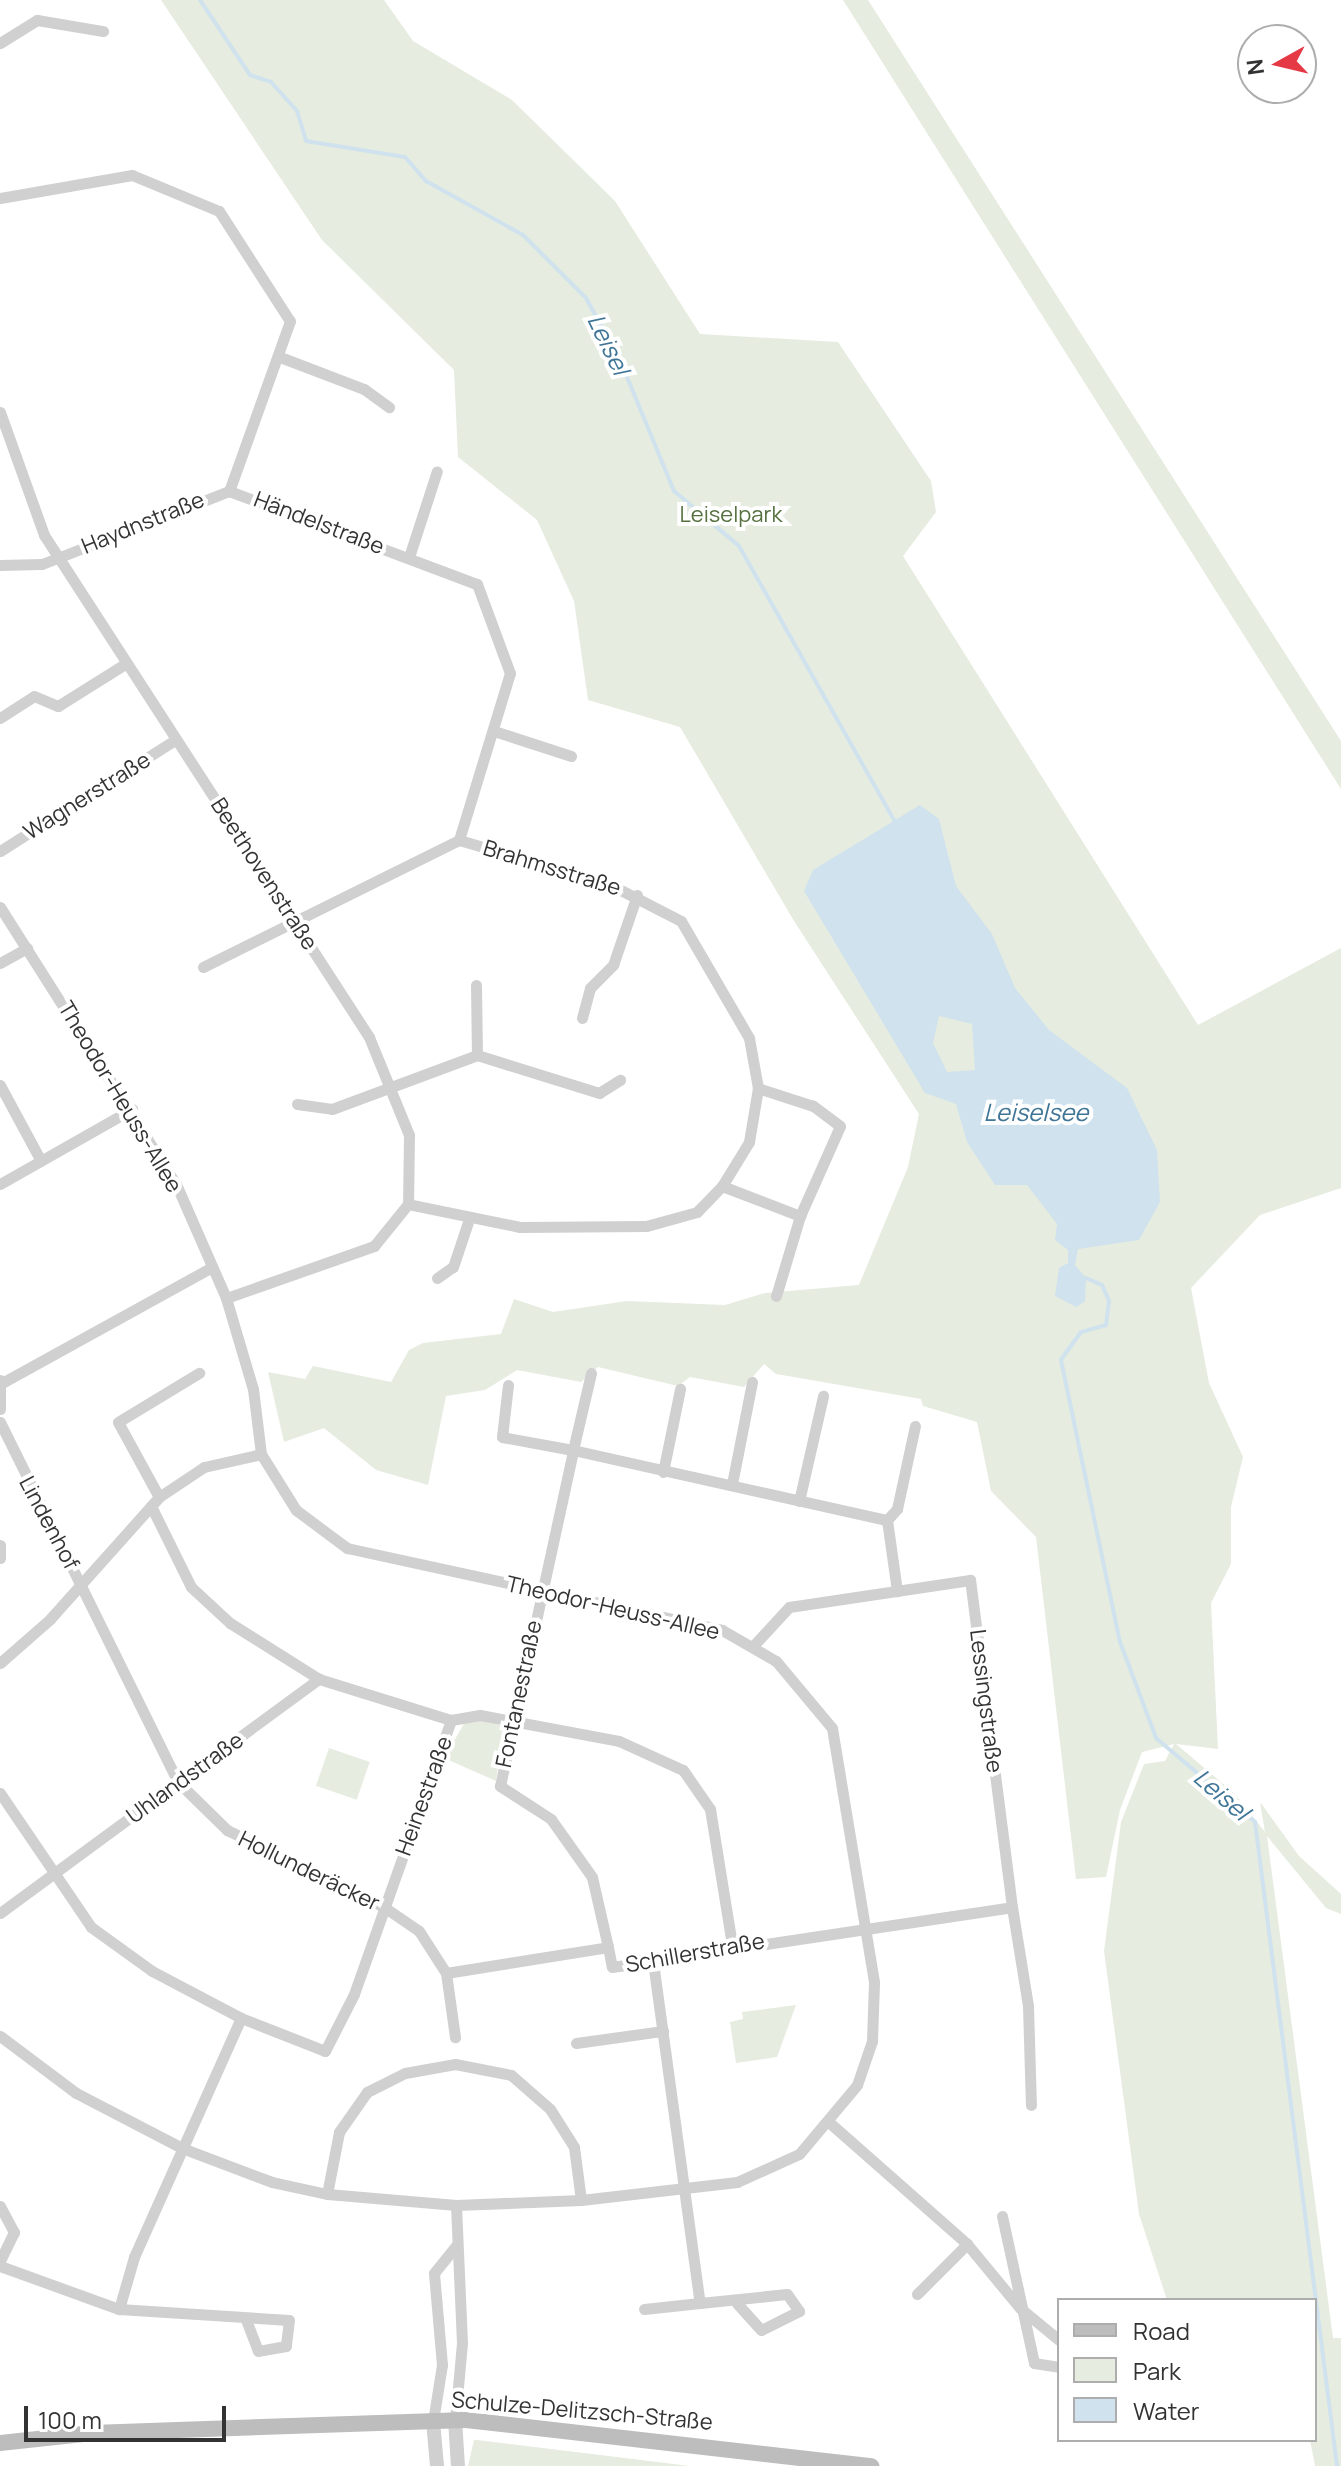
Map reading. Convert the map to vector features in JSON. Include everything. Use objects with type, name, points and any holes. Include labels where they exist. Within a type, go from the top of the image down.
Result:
[{"type":"main road","name":"Schulze-Delitzsch-Straße","points":[[0,2443],[92,2433],[455,2420],[606,2431],[871,2466]]},
{"type":"street","points":[[0,43],[37,20],[103,31]]},
{"type":"street","name":"Haydnstraße","points":[[0,198],[132,175],[210,205],[288,311],[280,357],[229,491],[57,558]]},
{"type":"street","points":[[280,357],[364,389],[389,407]]},
{"type":"street","name":"Beethovenstraße","points":[[0,412],[15,468],[57,558],[294,918],[394,1089],[409,1135],[408,1204]]},
{"type":"street","name":"Händelstraße","points":[[409,557],[437,471]]},
{"type":"street","name":"Händelstraße","points":[[229,491],[477,584],[510,673],[459,840]]},
{"type":"street","points":[[0,565],[57,558]]},
{"type":"street","points":[[0,718],[34,696],[58,706],[125,664]]},
{"type":"street","points":[[494,731],[571,756]]},
{"type":"street","name":"Wagnerstraße","points":[[0,851],[175,740]]},
{"type":"street","name":"Brahmsstraße","points":[[203,967],[294,918],[459,840],[637,895],[681,921],[727,991],[749,1038],[758,1088],[749,1142],[722,1186],[697,1212],[646,1226],[468,1222],[408,1204]]},
{"type":"street","name":"Brahmsstraße","points":[[582,1018],[590,988],[613,965],[637,895]]},
{"type":"street","name":"Theodor-Heuss-Allee","points":[[0,907],[132,1109],[212,1267],[226,1298],[253,1389],[261,1454],[296,1510],[325,1538],[541,1592],[722,1630],[754,1645],[806,1690],[832,1728],[866,1926],[872,2041],[857,2085],[831,2124],[771,2171],[684,2190],[581,2200],[456,2205],[327,2194],[182,2148],[76,2093],[0,2036]]},
{"type":"street","points":[[0,963],[27,948]]},
{"type":"street","points":[[476,985],[477,1055]]},
{"type":"street","points":[[297,1104],[332,1109],[394,1089],[477,1055],[599,1093],[620,1080]]},
{"type":"street","points":[[0,1085],[41,1161]]},
{"type":"street","points":[[758,1088],[813,1106],[840,1126],[800,1216],[776,1296]]},
{"type":"street","points":[[0,1114],[12,1107]]},
{"type":"street","points":[[0,1184],[132,1109]]},
{"type":"street","points":[[722,1186],[800,1216]]},
{"type":"street","points":[[226,1298],[374,1246],[408,1204]]},
{"type":"street","points":[[437,1278],[453,1267],[468,1222]]},
{"type":"street","points":[[0,1409],[1,1381],[212,1267]]},
{"type":"street","points":[[199,1373],[118,1422],[191,1587],[230,1623],[319,1679],[451,1720]]},
{"type":"street","name":"Fontanestraße","points":[[591,1373],[512,1720],[500,1786],[551,1819],[592,1877],[608,1947]]},
{"type":"street","points":[[732,1484],[752,1382]]},
{"type":"street","points":[[508,1385],[502,1437],[732,1484],[887,1520]]},
{"type":"street","points":[[663,1472],[680,1389]]},
{"type":"street","points":[[799,1501],[823,1396]]},
{"type":"street","name":"Lindenhof","points":[[0,1422],[2,1442],[80,1581]]},
{"type":"street","points":[[887,1520],[897,1509],[915,1426]]},
{"type":"street","points":[[0,1663],[50,1619],[80,1581],[155,1502],[204,1467],[261,1454]]},
{"type":"street","points":[[887,1520],[897,1591]]},
{"type":"street","points":[[0,1545],[0,1558]]},
{"type":"street","name":"Lessingstraße","points":[[754,1645],[789,1607],[970,1580],[1012,1907]]},
{"type":"street","name":"Hollunderäcker","points":[[80,1581],[178,1782],[227,1830],[384,1907],[419,1931],[446,1973],[455,2037]]},
{"type":"street","name":"Uhlandstraße","points":[[0,1913],[319,1679]]},
{"type":"street","name":"Heinestraße","points":[[50,1874],[91,1927],[152,1971],[241,2018],[325,2051],[354,1994],[451,1720],[512,1720],[619,1741],[683,1770],[710,1809],[732,1945]]},
{"type":"street","points":[[0,1793],[50,1874]]},
{"type":"street","points":[[866,1926],[1012,1907],[1028,2006],[1031,2105]]},
{"type":"street","name":"Schillerstraße","points":[[446,1973],[608,1947],[612,1967],[653,1962],[732,1945],[866,1926]]},
{"type":"street","points":[[653,1962],[700,2303]]},
{"type":"street","points":[[119,2309],[182,2148],[241,2018]]},
{"type":"street","points":[[576,2043],[663,2031]]},
{"type":"street","points":[[327,2194],[339,2132],[367,2092],[416,2069],[455,2064],[511,2075],[550,2109],[574,2147],[581,2200]]},
{"type":"street","points":[[831,2124],[967,2244],[1020,2308],[1057,2338]]},
{"type":"street","points":[[456,2205],[462,2343],[456,2365],[458,2466]]},
{"type":"street","points":[[0,2206],[14,2232],[0,2264],[119,2309],[246,2319]]},
{"type":"street","points":[[1002,2216],[1034,2363],[1057,2367]]},
{"type":"street","points":[[917,2294],[967,2244]]},
{"type":"street","points":[[437,2466],[433,2421],[442,2365],[434,2273],[457,2245]]},
{"type":"street","points":[[644,2309],[737,2303],[787,2294],[799,2311],[761,2330],[737,2303]]},
{"type":"street","points":[[442,2365],[456,2365]]},
{"type":"green space","name":"Leiselpark","points":[[161,0],[384,0],[413,41],[512,100],[615,201],[700,334],[838,342],[931,481],[936,512],[903,556],[1198,1025],[1341,948],[1341,1188],[1260,1215],[1191,1288],[1209,1383],[1243,1457],[1231,1507],[1231,1564],[1211,1603],[1218,1749],[1176,1744],[1234,1793],[1265,1832],[1260,1802],[1299,1856],[1341,1894],[1341,1914],[1326,1908],[1267,1836],[1333,2338],[1341,2338],[1341,2466],[1315,2466],[1310,2442],[1317,2442],[1317,2298],[1166,2298],[1139,2214],[1104,1951],[1121,1822],[1144,1764],[1165,1761],[1174,1744],[1142,1752],[1120,1810],[1106,1877],[1076,1879],[1036,1537],[991,1491],[977,1422],[923,1406],[921,1399],[776,1374],[764,1364],[744,1387],[690,1377],[678,1386],[598,1367],[581,1382],[517,1370],[485,1390],[446,1396],[428,1485],[376,1470],[324,1428],[284,1442],[268,1372],[305,1379],[313,1366],[391,1382],[409,1350],[423,1343],[501,1334],[514,1299],[553,1312],[627,1301],[725,1305],[765,1293],[859,1285],[908,1167],[919,1114],[794,921],[680,727],[588,700],[574,601],[537,520],[458,457],[454,370],[322,240]]},
{"type":"green space","points":[[843,0],[868,0],[1341,741],[1341,789]]},
{"type":"green space","points":[[485,1719],[504,1727],[496,1781],[444,1758],[465,1722]]},
{"type":"green space","points":[[329,1748],[370,1762],[357,1800],[316,1786]]},
{"type":"green space","points":[[796,2005],[777,2057],[736,2063],[730,2022],[743,2019],[742,2012]]},
{"type":"green space","points":[[474,2440],[477,2440],[690,2466],[468,2466]]},
{"type":"water","name":"Leiselsee","points":[[920,805],[939,819],[956,886],[992,934],[1015,988],[1049,1030],[1127,1088],[1157,1150],[1160,1202],[1139,1240],[1078,1249],[1075,1265],[1086,1278],[1085,1301],[1076,1307],[1055,1296],[1059,1268],[1068,1263],[1068,1250],[1055,1240],[1057,1224],[1027,1185],[995,1185],[967,1142],[956,1104],[925,1093],[804,891],[813,870]],"holes":[[[939,1016],[972,1024],[975,1070],[947,1072],[933,1043]]]},
{"type":"waterway","name":"Leisel","points":[[200,0],[250,75],[271,82],[297,111],[306,141],[405,157],[426,181],[523,235],[586,298],[620,360],[674,491],[739,546],[897,825]]},
{"type":"waterway","name":"Leisel","points":[[1086,1278],[1102,1285],[1109,1301],[1106,1325],[1081,1332],[1061,1360],[1120,1642],[1156,1738],[1255,1822],[1316,2298]]},
{"type":"waterway","name":"Leisel","points":[[1317,2309],[1337,2466]]}]
